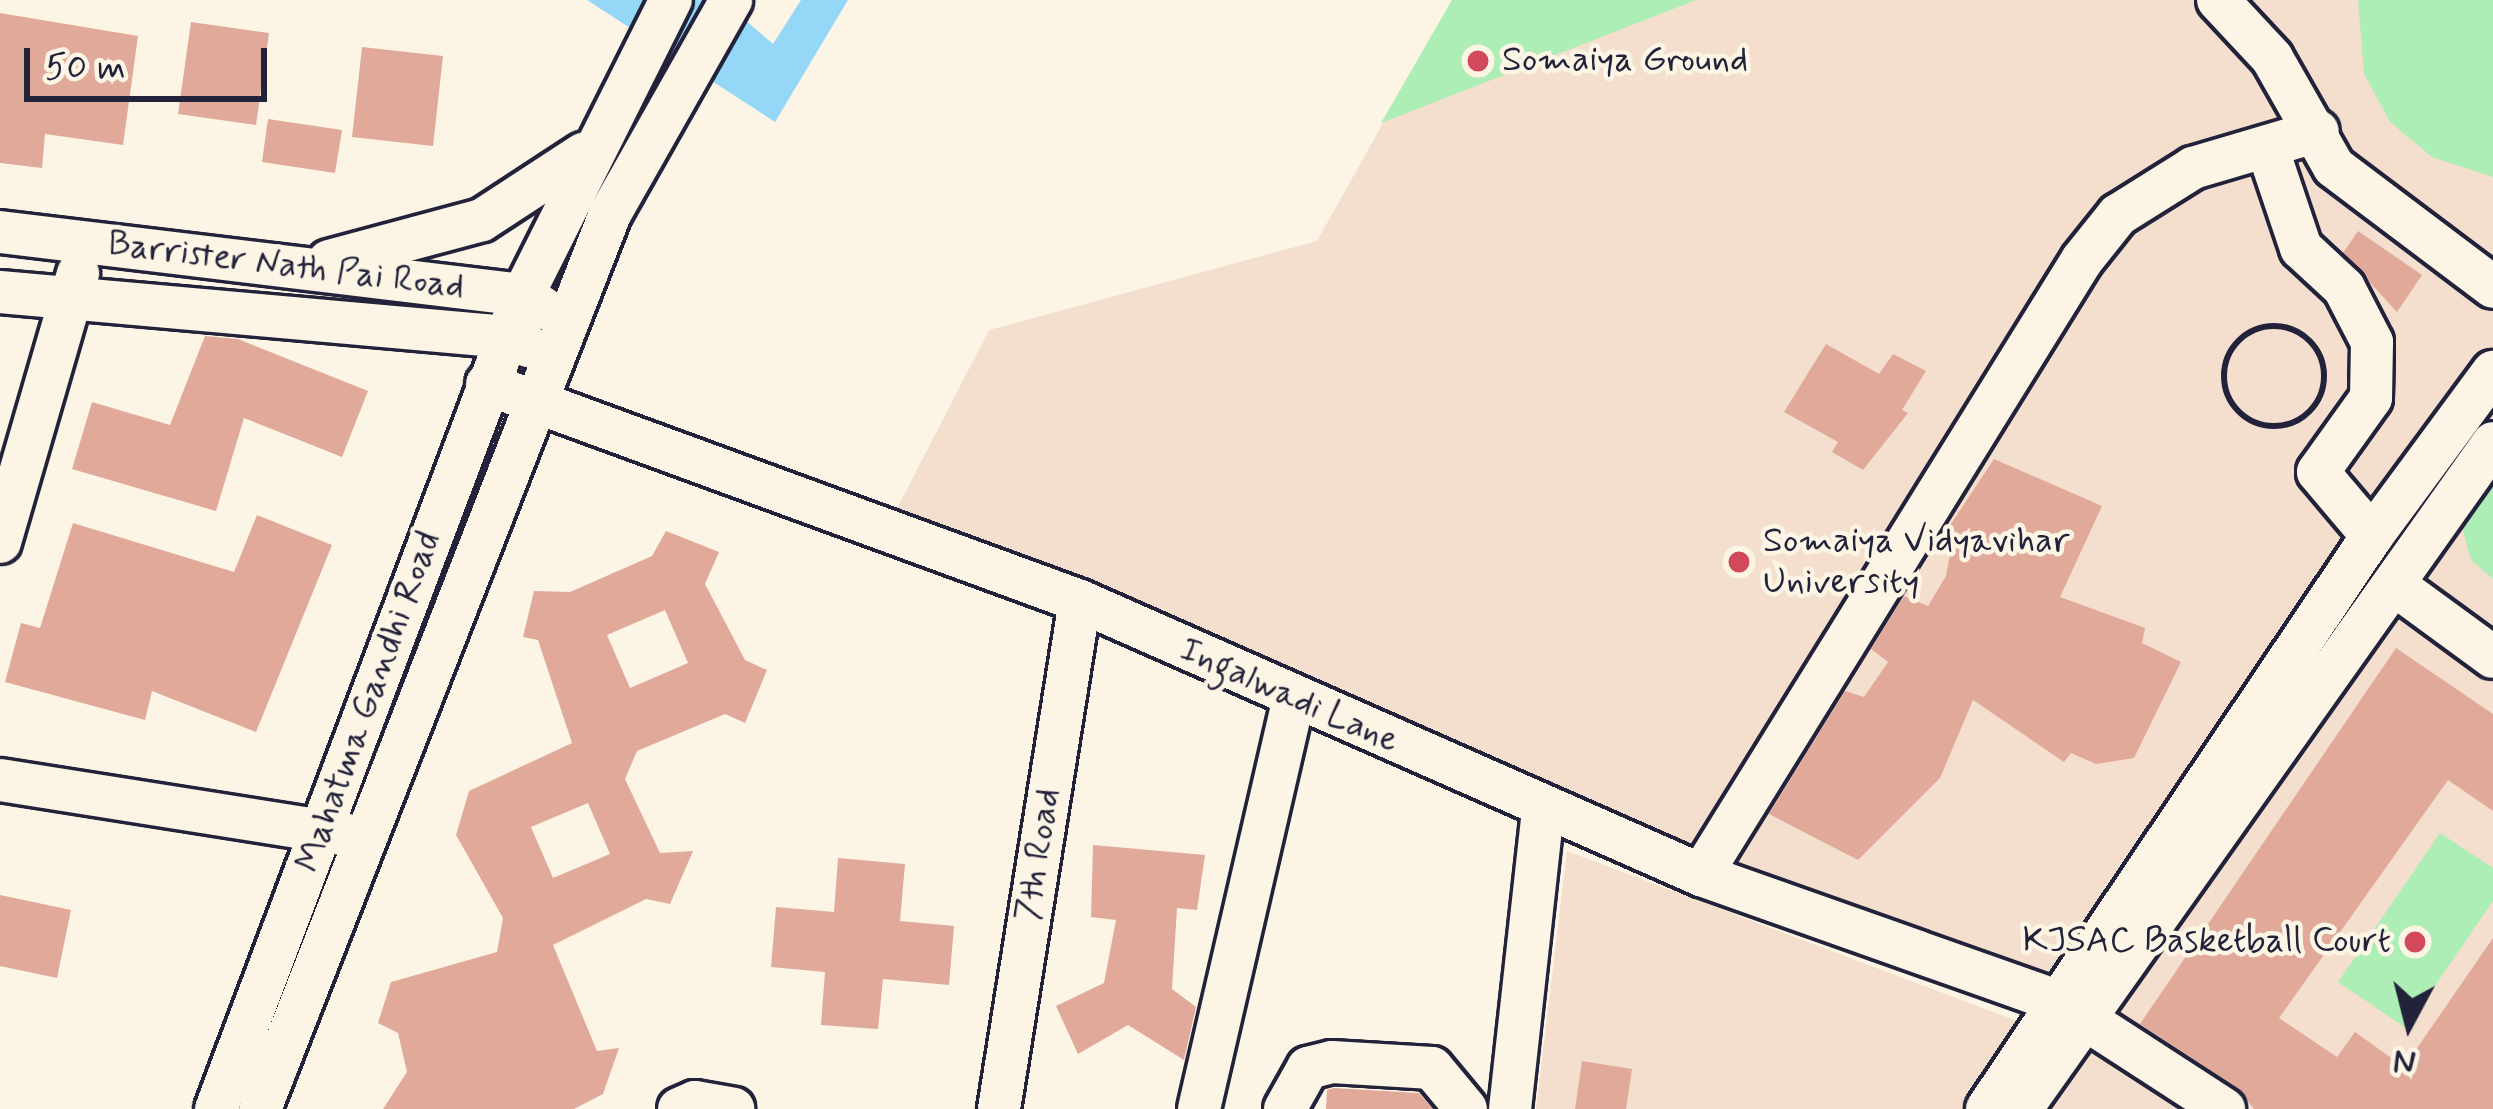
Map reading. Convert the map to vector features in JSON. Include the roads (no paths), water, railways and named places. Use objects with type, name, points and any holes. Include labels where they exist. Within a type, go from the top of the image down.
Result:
[{"type":"street","name":"Mahatma Gandhi Road","points":[[216,1109],[523,295],[635,59],[670,0]]},
{"type":"street","name":"Mahatma Gandhi Road","points":[[260,1109],[533,401],[610,214],[731,0]]},
{"type":"street","points":[[2218,0],[2272,58],[2340,173],[2493,287]]},
{"type":"street","points":[[1701,875],[2091,249],[2159,182],[2318,131]]},
{"type":"street","points":[[299,268],[482,220],[548,184],[594,146]]},
{"type":"street","points":[[2267,147],[2301,248],[2344,288],[2372,342],[2372,398],[2318,472],[2372,536]]},
{"type":"street","name":"Barrister Nath Pai Road","points":[[0,232],[89,238],[523,295],[558,338]]},
{"type":"street","points":[[0,542],[89,238]]},
{"type":"street","points":[[0,292],[558,338]]},
{"type":"street","points":[[2021,1109],[2064,1005],[2372,536],[2493,372]]},
{"type":"street","name":"Ingalwadi Lane","points":[[487,384],[1080,601],[1544,810],[1701,875],[2064,1005],[2224,1109]]},
{"type":"street","points":[[1987,1109],[2396,586],[2493,442]]},
{"type":"street","points":[[2396,586],[2493,657]]},
{"type":"street","name":"7th Road","points":[[999,1109],[1080,601]]},
{"type":"street","points":[[1199,1109],[1294,699]]},
{"type":"street","points":[[0,780],[364,837]]},
{"type":"street","points":[[1510,1109],[1544,810]]},
{"type":"street","points":[[1285,1109],[1309,1068],[1333,1062],[1432,1067],[1466,1109]]},
{"type":"street","points":[[679,1109],[694,1102],[734,1109]]},
{"type":"water","points":[[587,0],[722,0],[773,44],[801,0],[848,0],[775,122]]},
{"type":"place","name":"Somaiya Ground","points":[[1478,61]]},
{"type":"place","name":"Somaiya Vidyavihar University","points":[[1739,562]]},
{"type":"place","name":"KJSAC Basketball Court","points":[[2415,942]]}]
